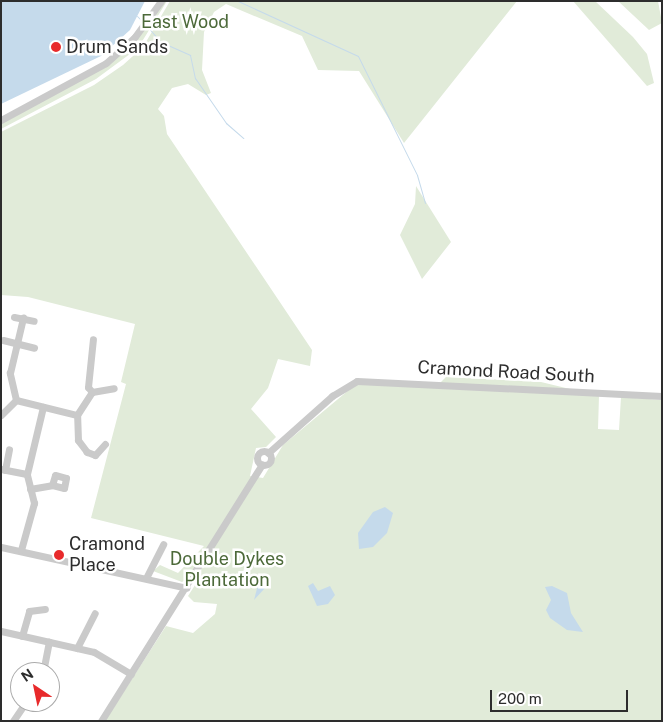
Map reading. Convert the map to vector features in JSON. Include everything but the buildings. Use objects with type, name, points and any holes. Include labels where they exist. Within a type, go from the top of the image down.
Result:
[{"type":"street","points":[[1,120],[106,63],[134,38],[160,1]]},
{"type":"street","points":[[14,316],[34,321]]},
{"type":"street","points":[[16,400],[10,373],[23,318]]},
{"type":"street","points":[[92,392],[88,387],[93,339]]},
{"type":"street","points":[[4,340],[34,348]]},
{"type":"street","points":[[84,347],[92,350]]},
{"type":"street","name":"Cramond Road South","points":[[187,588],[262,464],[270,462],[268,453],[349,383],[379,380],[662,396]]},
{"type":"street","points":[[105,444],[95,455],[87,452],[78,440],[77,415],[92,392],[114,388]]},
{"type":"street","points":[[16,400],[77,415]]},
{"type":"street","points":[[1,415],[16,400]]},
{"type":"street","points":[[21,550],[34,503],[27,474],[43,407]]},
{"type":"street","points":[[10,449],[3,469],[27,474]]},
{"type":"street","points":[[30,489],[52,485]]},
{"type":"street","points":[[146,578],[163,544]]},
{"type":"street","points":[[1,546],[187,588],[101,721]]},
{"type":"street","points":[[22,636],[29,612],[45,609]]},
{"type":"street","points":[[77,648],[95,613]]},
{"type":"street","points":[[1,631],[77,648],[99,655],[131,674]]},
{"type":"street","points":[[45,662],[50,642]]},
{"type":"green space","points":[[162,1],[167,1],[138,48],[96,79],[1,129],[1,123],[109,63]]},
{"type":"green space","points":[[170,1],[517,1],[404,143],[359,71],[318,70],[302,36],[226,4],[214,12],[204,32],[202,70],[211,93],[206,95],[188,84],[172,88],[158,109],[164,116],[167,134],[312,350],[310,366],[278,359],[268,388],[251,409],[276,437],[266,447],[256,448],[250,476],[263,478],[283,445],[356,384],[438,385],[446,377],[541,382],[599,396],[598,429],[619,430],[621,397],[662,400],[662,721],[105,721],[166,626],[193,633],[215,614],[217,604],[194,602],[188,596],[197,582],[190,577],[182,582],[153,571],[160,565],[178,573],[204,546],[91,518],[126,384],[121,382],[135,324],[28,297],[1,295],[1,132],[94,85],[123,65],[143,47]]},
{"type":"green space","points":[[573,1],[595,1],[633,37],[647,54],[654,83],[647,86]]},
{"type":"green space","points":[[618,1],[658,1],[662,23],[649,30]]},
{"type":"green space","points":[[416,186],[451,242],[422,279],[400,235],[415,204]]},
{"type":"water","name":"Drum Sands","points":[[1,1],[145,1],[130,30],[101,56],[1,104]]},
{"type":"water","points":[[385,507],[393,513],[387,533],[373,547],[359,549],[358,533],[373,512]]},
{"type":"water","points":[[266,575],[265,588],[254,600],[259,581]]},
{"type":"water","points":[[313,583],[318,591],[330,586],[335,595],[328,604],[317,606],[308,586]]},
{"type":"water","points":[[552,586],[567,593],[571,613],[583,632],[567,630],[550,618],[546,610],[551,600],[545,587]]},
{"type":"waterway","points":[[238,1],[358,56],[417,175],[425,203]]},
{"type":"waterway","points":[[137,16],[143,22]]},
{"type":"waterway","points":[[146,25],[161,42],[190,55],[195,78],[226,123],[243,138]]},
{"type":"place","name":"Drum Sands","points":[[56,47]]},
{"type":"place","name":"Cramond Place","points":[[59,555]]},
{"type":"park label","name":"East Wood","points":[[185,22]]},
{"type":"park label","name":"Double Dykes Plantation","points":[[227,570]]}]
